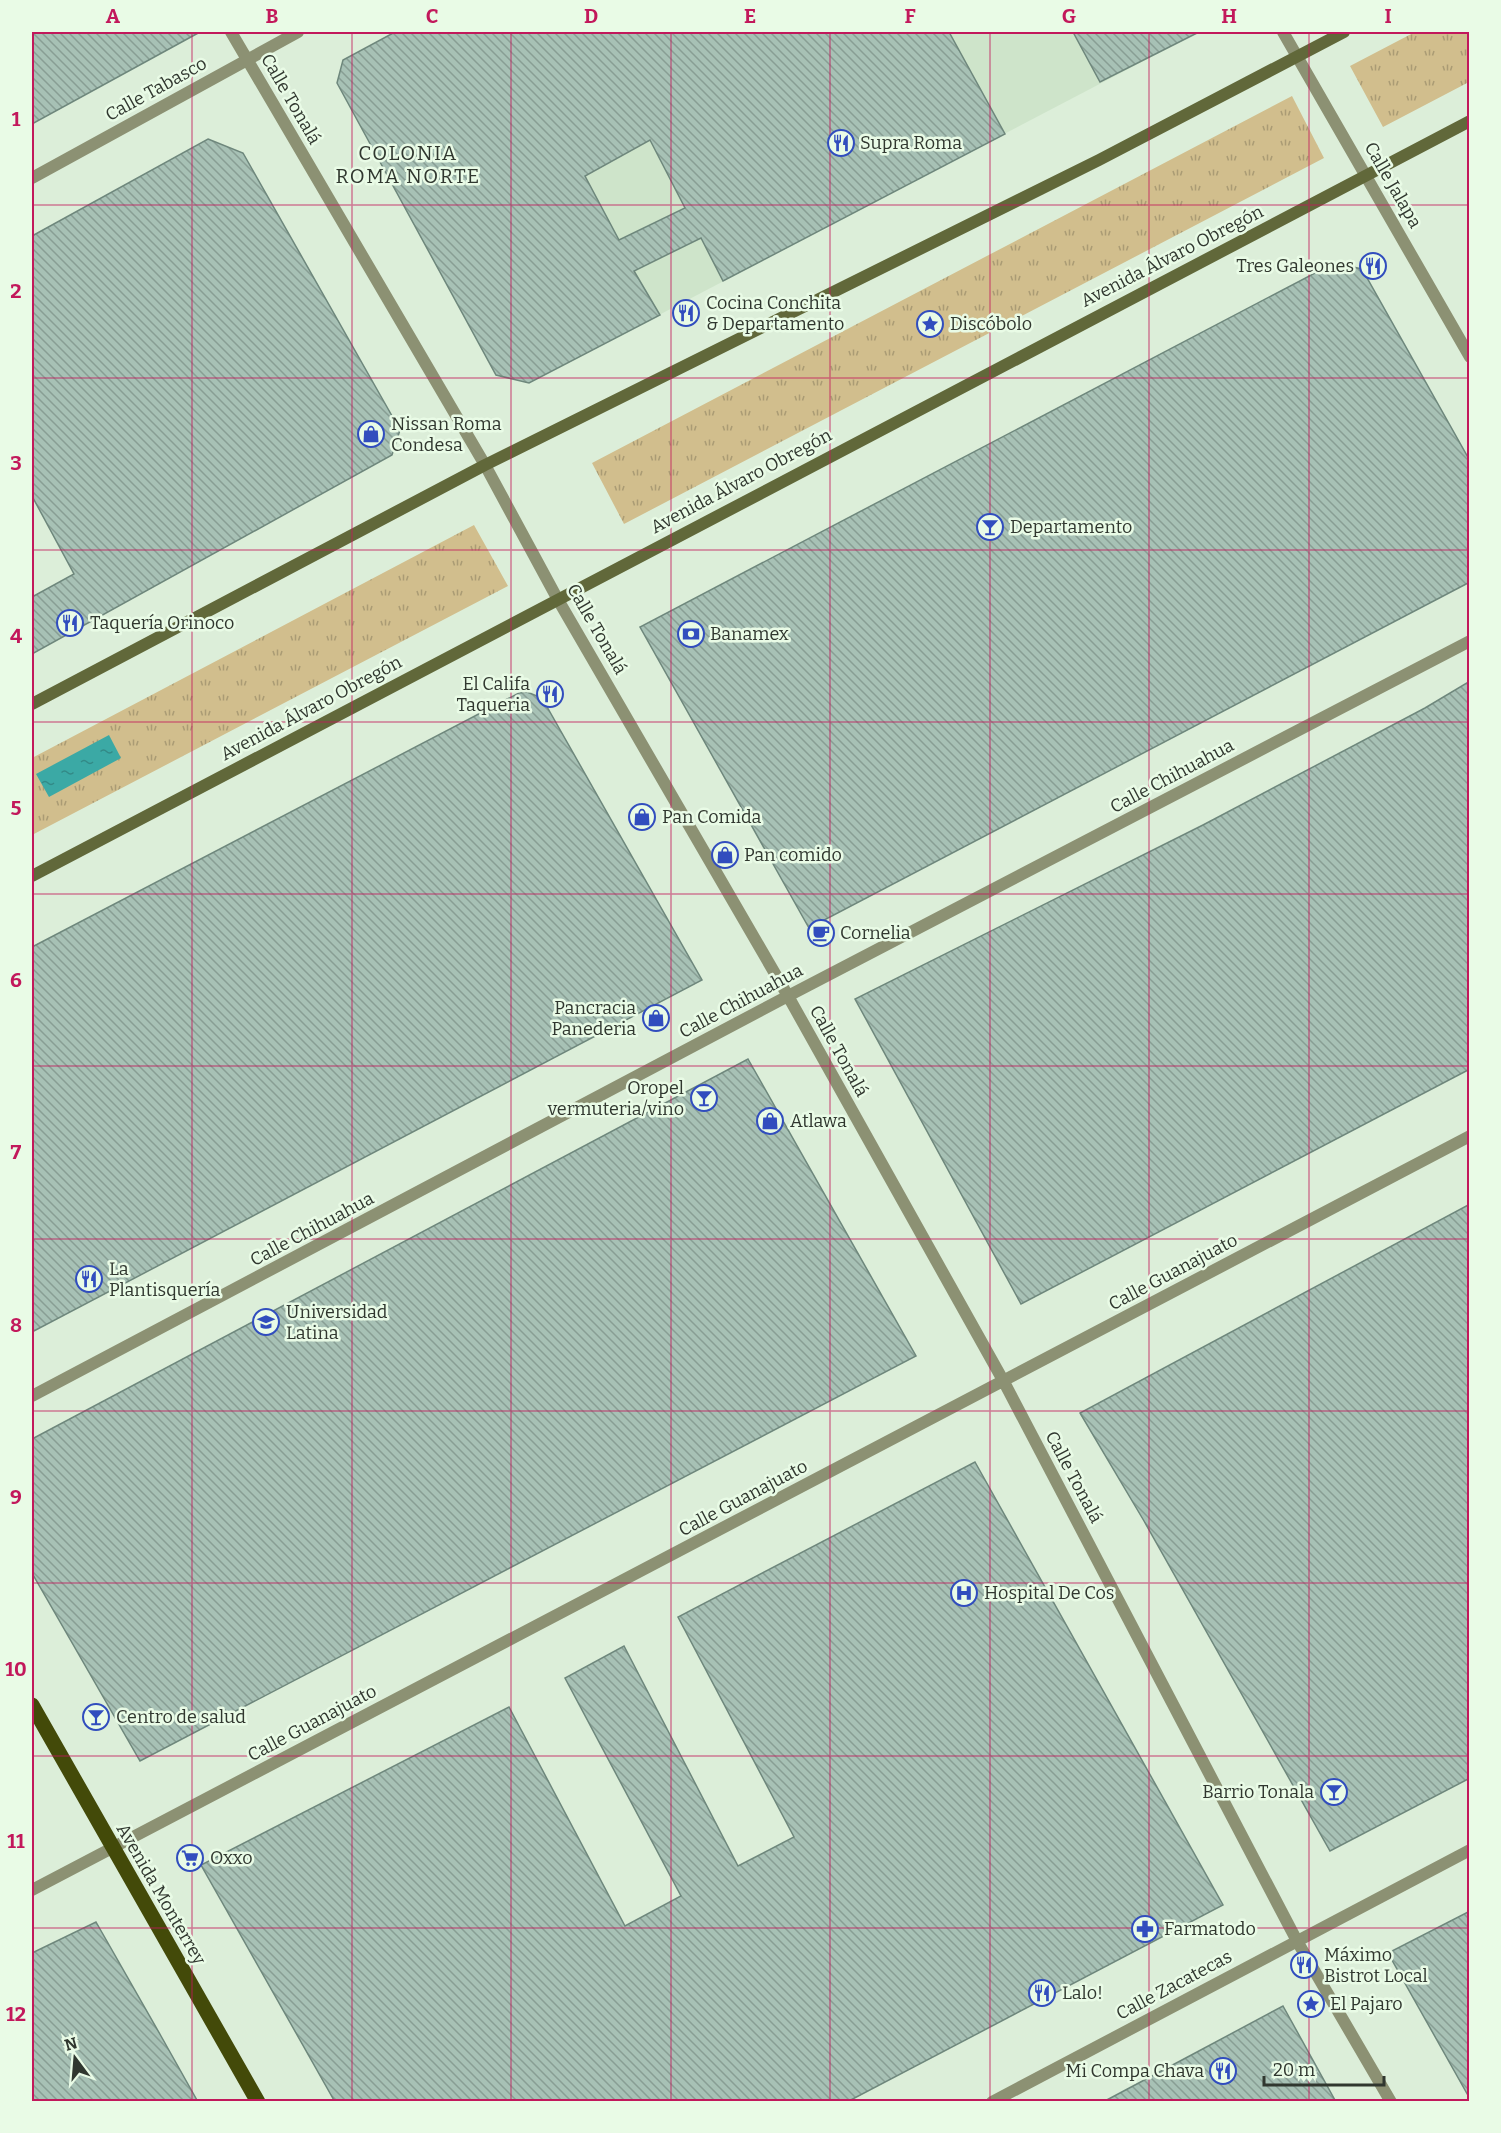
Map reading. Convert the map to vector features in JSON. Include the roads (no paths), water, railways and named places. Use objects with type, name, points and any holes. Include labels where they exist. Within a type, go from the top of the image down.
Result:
[{"type":"main road","points":[[32,704],[485,465],[1099,160],[1344,32]]},
{"type":"main road","name":"Avenida Álvaro Obregón","points":[[32,876],[557,598],[1470,121]]},
{"type":"main road","name":"Avenida Monterrey","points":[[32,1705],[258,2102]]},
{"type":"street","name":"Calle Tonalá","points":[[231,32],[485,465],[557,598],[788,996],[1004,1382],[1297,1941],[1391,2102]]},
{"type":"street","name":"Calle Tabasco","points":[[32,178],[298,32]]},
{"type":"street","name":"Calle Jalapa","points":[[1283,32],[1470,357]]},
{"type":"street","name":"Calle Chihuahua","points":[[32,1396],[788,996],[1470,641]]},
{"type":"street","name":"Calle Guanajuato","points":[[32,1890],[1470,1136]]},
{"type":"street","name":"Calle Zacatecas","points":[[992,2102],[1470,1850]]},
{"type":"water","points":[[109,735],[121,758],[49,797],[36,774]]},
{"type":"place","name":"Supra Roma","points":[[841,143]]},
{"type":"place","name":"Tres Galeones","points":[[1373,266]]},
{"type":"place","name":"Cocina Conchita & Departamento","points":[[686,313]]},
{"type":"place","name":"Discóbolo","points":[[930,324]]},
{"type":"place","name":"Nissan Roma Condesa","points":[[371,434]]},
{"type":"place","name":"Departamento","points":[[990,527]]},
{"type":"place","name":"Taquería Orinoco","points":[[70,623]]},
{"type":"place","name":"Banamex","points":[[691,634]]},
{"type":"place","name":"El Califa Taqueria","points":[[550,694]]},
{"type":"place","name":"Pan Comida","points":[[642,817]]},
{"type":"place","name":"Pan comido","points":[[725,855]]},
{"type":"place","name":"Cornelia","points":[[821,933]]},
{"type":"place","name":"Pancracia Panederia","points":[[656,1018]]},
{"type":"place","name":"Oropel vermuteria/vino","points":[[704,1098]]},
{"type":"place","name":"Atlawa","points":[[770,1121]]},
{"type":"place","name":"La Plantisquería","points":[[89,1279]]},
{"type":"place","name":"Universidad Latina","points":[[266,1322]]},
{"type":"place","name":"Hospital De Cos","points":[[964,1593]]},
{"type":"place","name":"Centro de salud","points":[[96,1717]]},
{"type":"place","name":"Barrio Tonala","points":[[1334,1792]]},
{"type":"place","name":"Oxxo","points":[[190,1858]]},
{"type":"place","name":"Farmatodo","points":[[1145,1929]]},
{"type":"place","name":"Máximo Bistrot Local","points":[[1304,1965]]},
{"type":"place","name":"Lalo!","points":[[1042,1993]]},
{"type":"place","name":"El Pajaro","points":[[1311,2004]]},
{"type":"place","name":"Mi Compa Chava","points":[[1223,2071]]},
{"type":"district","name":"COLONIA ROMA NORTE","points":[[408,164]]}]
